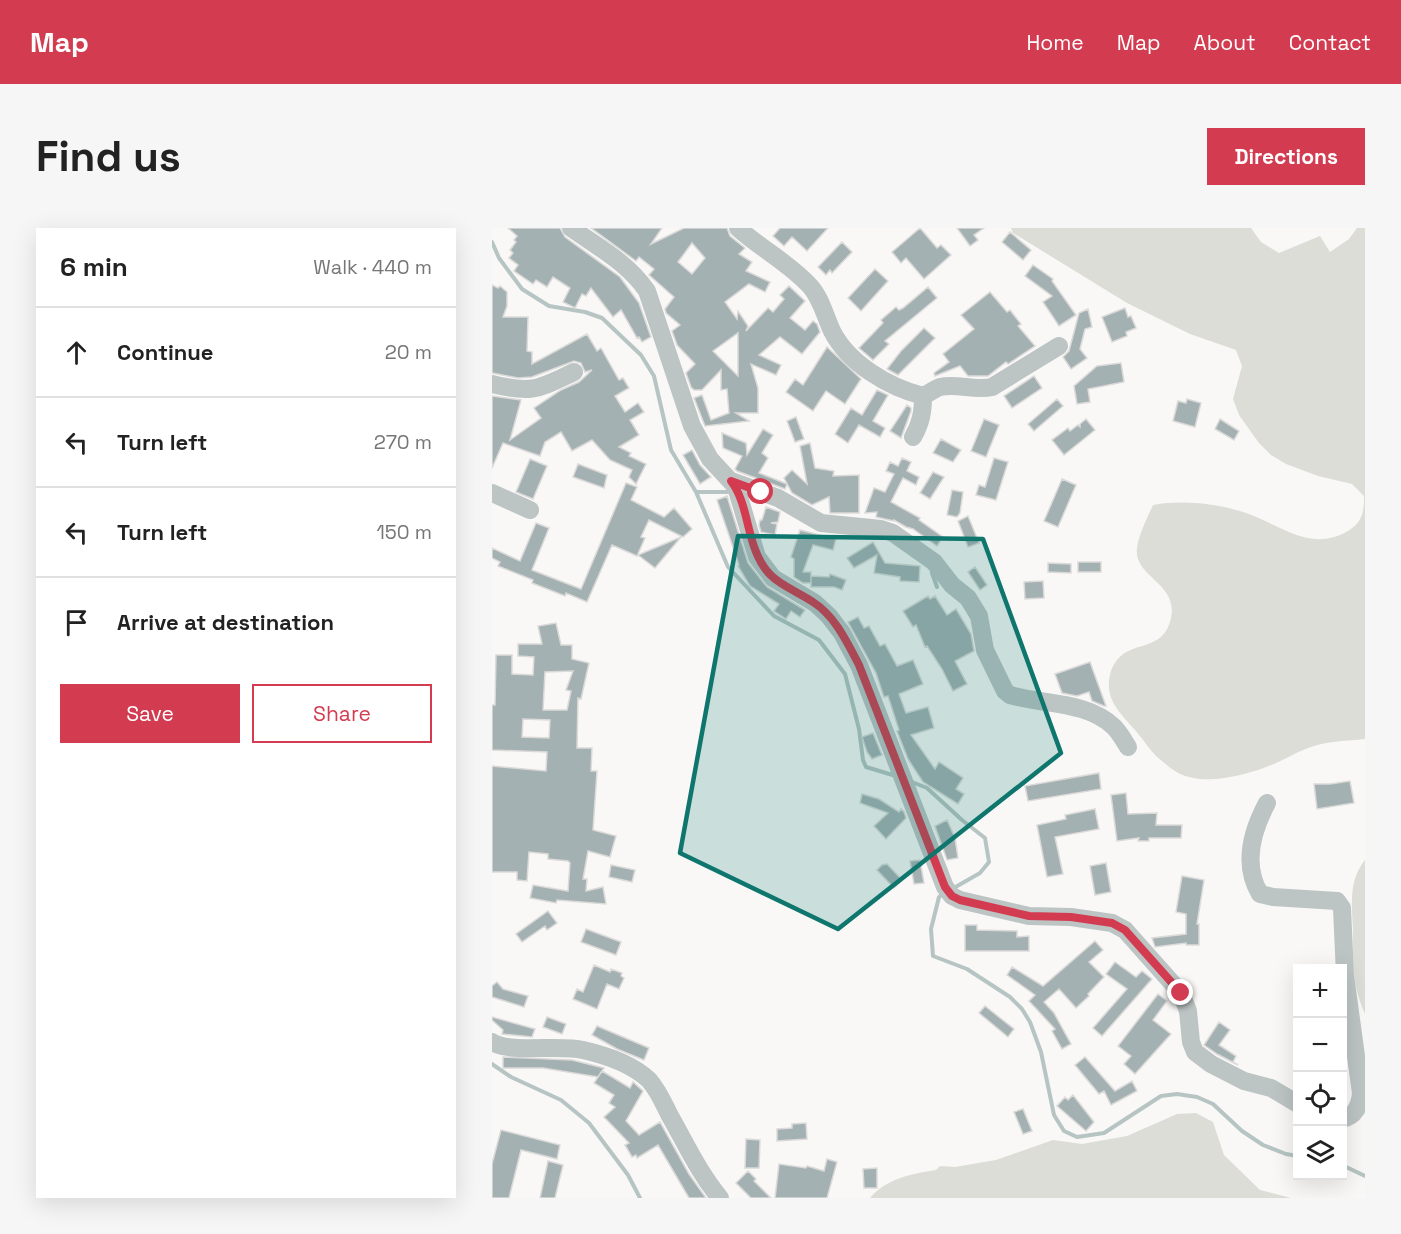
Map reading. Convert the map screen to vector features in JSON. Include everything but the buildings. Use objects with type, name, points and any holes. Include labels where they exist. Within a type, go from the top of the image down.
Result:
[{"type":"street","points":[[570,228],[623,264],[639,279],[647,291],[692,426],[710,459],[736,489],[757,557],[773,578],[815,603],[842,633],[859,665],[949,891],[960,900],[1029,916],[1071,917],[1112,923],[1125,930],[1181,993],[1188,1011],[1191,1042],[1195,1052],[1211,1064],[1244,1081],[1271,1088],[1293,1101]]},
{"type":"street","points":[[738,228],[812,288],[837,339],[849,356],[864,369],[910,393],[923,396],[939,388],[992,387],[1059,346]]},
{"type":"street","points":[[492,384],[528,390],[549,384],[574,372]]},
{"type":"street","points":[[913,437],[923,412],[923,396]]},
{"type":"street","points":[[736,489],[778,498],[821,523],[881,529],[893,533],[934,562],[957,589],[968,597],[979,616],[985,650],[1005,691],[1010,695],[1066,705],[1105,720],[1128,747]]},
{"type":"street","points":[[492,493],[530,510]]},
{"type":"street","points":[[1267,803],[1259,818],[1251,844],[1251,872],[1260,894],[1273,897],[1337,901],[1342,908],[1345,975],[1361,1093],[1352,1116],[1347,1118]]},
{"type":"street","points":[[494,1051],[553,1047],[580,1049],[625,1065],[644,1077],[658,1092],[698,1167],[720,1198]]},
{"type":"highlighted area","points":[[738,536],[983,539],[1061,753],[838,929],[680,853]]},
{"type":"shaded area","points":[[1011,228],[1251,228],[1261,242],[1279,253],[1320,236],[1330,252],[1349,239],[1357,228],[1365,228],[1365,739],[1317,745],[1274,764],[1243,774],[1221,779],[1199,779],[1185,776],[1171,769],[1158,758],[1119,712],[1109,691],[1110,675],[1115,663],[1122,655],[1158,639],[1165,633],[1170,622],[1172,609],[1169,598],[1164,589],[1142,567],[1138,558],[1137,548],[1140,537],[1153,505],[1197,503],[1219,506],[1254,516],[1293,534],[1320,539],[1348,531],[1357,524],[1363,511],[1364,496],[1352,484],[1318,476],[1286,464],[1271,455],[1259,443],[1239,415],[1233,399],[1242,366],[1236,350],[1190,334],[1127,303],[1013,233]]},
{"type":"shaded area","points":[[1365,860],[1365,1014],[1354,973],[1352,903],[1353,885]]},
{"type":"shaded area","points":[[1196,1113],[1213,1122],[1224,1155],[1260,1190],[1291,1198],[870,1198],[892,1181],[936,1170],[940,1166],[955,1167],[996,1160],[1053,1140],[1082,1144],[1127,1136],[1177,1114]]},
{"type":"waterway","points":[[492,242],[499,258],[522,289],[549,306],[585,312],[602,318],[641,355],[654,376],[671,450],[696,492],[728,567],[774,616],[819,640],[845,674],[866,767],[896,776]]},
{"type":"waterway","points":[[696,492],[731,492]]},
{"type":"waterway","points":[[932,573],[937,587]]},
{"type":"waterway","points":[[912,782],[927,788],[985,838],[989,862],[980,873],[952,889]]},
{"type":"waterway","points":[[943,894],[939,897],[931,929],[933,956],[967,969],[1010,997],[1022,1009],[1030,1022],[1041,1052],[1054,1115],[1064,1131],[1077,1137],[1104,1133],[1161,1096],[1177,1094],[1197,1097],[1213,1104],[1242,1131],[1263,1145],[1293,1155]]},
{"type":"waterway","points":[[492,1064],[511,1077],[561,1100],[589,1123],[628,1175],[640,1198]]},
{"type":"waterway","points":[[1347,1167],[1365,1176]]},
{"type":"route","points":[[761,492],[731,481],[740,497],[757,557],[765,570],[773,578],[815,603],[842,633],[859,665],[945,887],[952,896],[960,900],[1029,916],[1071,917],[1112,923],[1125,930],[1181,993]]}]
